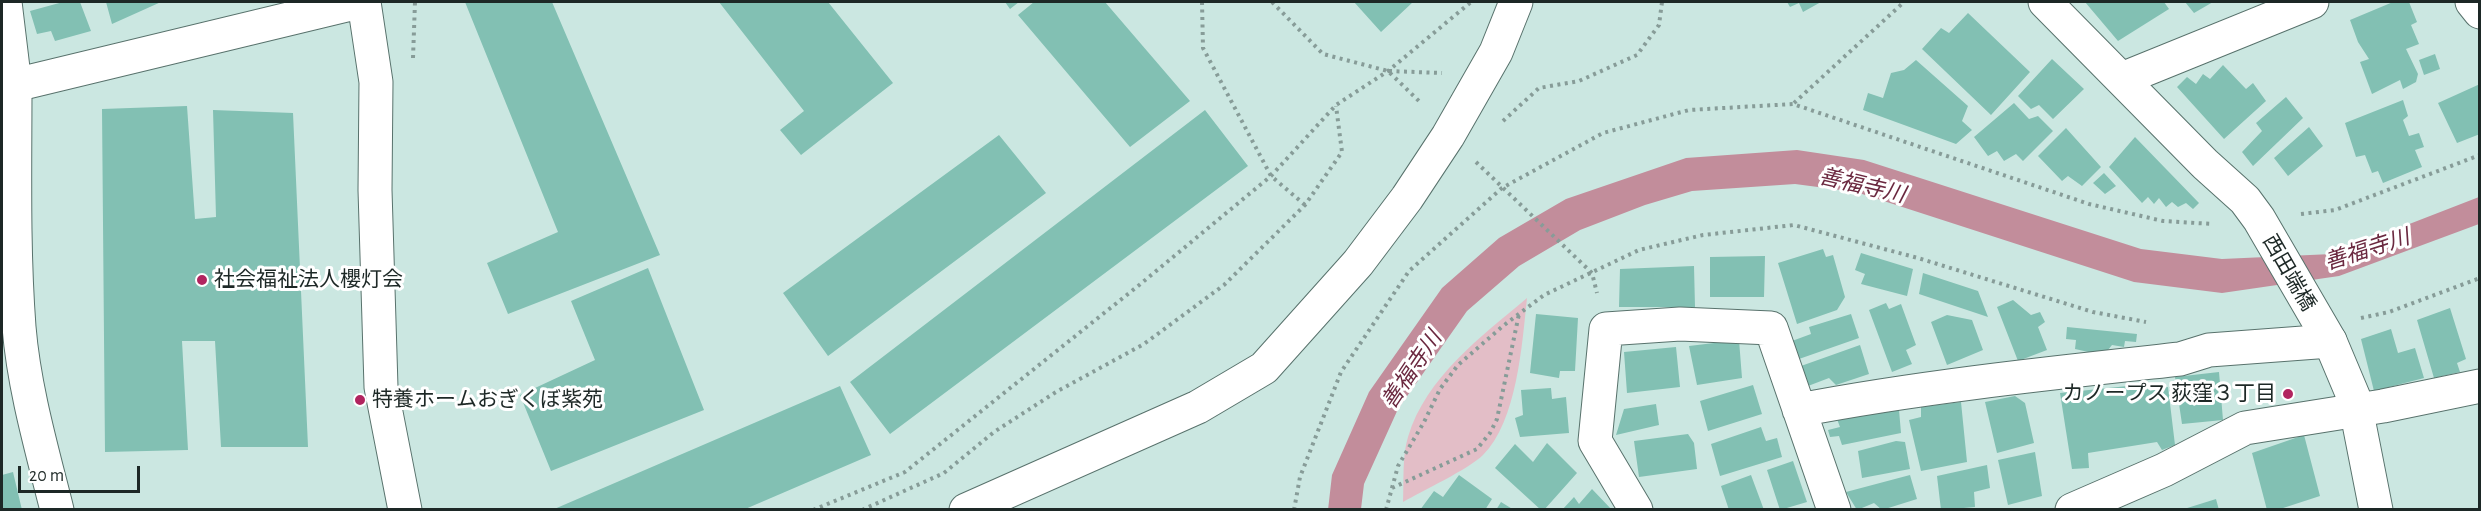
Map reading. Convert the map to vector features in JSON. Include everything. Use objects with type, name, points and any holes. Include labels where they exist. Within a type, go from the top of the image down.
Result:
[{"type":"street","points":[[5,2],[15,85],[15,222],[19,328],[31,400],[57,510]]},
{"type":"street","points":[[15,85],[362,2],[376,82],[375,190],[381,387],[405,510]]},
{"type":"street","points":[[966,510],[1198,406],[1264,368],[1358,263],[1407,198],[1448,136],[1496,52],[1516,2]]},
{"type":"street","name":"西田端橋","points":[[2045,2],[2205,164],[2245,200],[2261,222],[2323,329],[2356,409],[2376,510]]},
{"type":"street","points":[[2122,79],[2312,2]]},
{"type":"street","points":[[2472,2],[2480,12]]},
{"type":"street","points":[[1636,510],[1595,441],[1606,329],[1680,324],[1771,328],[1834,510]]},
{"type":"street","points":[[1799,410],[1882,394],[1976,381],[2180,359],[2209,350],[2323,329]]},
{"type":"street","points":[[2072,510],[2164,470],[2246,428],[2383,406],[2480,387]]},
{"type":"path","points":[[1202,2],[1203,48],[1271,176],[1305,205]]},
{"type":"path","points":[[1272,2],[1323,54],[1389,71],[1436,118],[1448,136],[1588,272]]},
{"type":"path","points":[[813,510],[905,472],[1138,286],[1271,176],[1336,105],[1389,71],[1471,2]]},
{"type":"path","points":[[1499,124],[1539,88],[1579,81],[1637,56],[1659,25],[1662,2]]},
{"type":"path","points":[[1793,104],[1904,2]]},
{"type":"path","points":[[1294,510],[1300,477],[1341,372],[1409,271],[1502,188],[1603,133],[1689,110],[1793,104],[2089,204],[2163,221],[2217,224],[2261,222],[2335,210],[2480,155]]},
{"type":"path","points":[[862,510],[944,473],[994,432],[1056,392],[1144,344],[1224,285],[1305,205],[1342,152],[1336,105]]},
{"type":"path","points":[[1386,510],[1398,466],[1440,389],[1458,365],[1544,295],[1639,250],[1703,234],[1794,225],[1918,258],[2093,312],[2157,324]]},
{"type":"path","points":[[2323,329],[2389,312],[2480,278]]},
{"type":"path","points":[[1392,488],[1476,449],[1490,433],[1497,418],[1519,314]]},
{"type":"shaded area","points":[[1527,298],[1520,359],[1511,403],[1504,423],[1494,440],[1476,461],[1403,502],[1406,444],[1416,415],[1428,395],[1457,359]]},
{"type":"water","name":"善福寺川","points":[[1797,150],[1864,160],[2141,249],[2222,259],[2332,254],[2479,197],[2479,224],[2339,276],[2222,293],[2134,282],[1856,192],[1795,184],[1692,191],[1645,205],[1580,230],[1519,266],[1467,311],[1398,409],[1364,484],[1361,509],[1328,510],[1332,475],[1369,392],[1442,288],[1499,238],[1566,199],[1686,158]]},
{"type":"building","points":[[63,2],[80,2],[91,31],[55,41],[51,31],[37,34],[30,11]]},
{"type":"building","points":[[106,2],[161,2],[112,24]]},
{"type":"building","points":[[465,2],[552,2],[660,255],[508,314],[487,263],[558,232]]},
{"type":"building","points":[[719,2],[828,2],[893,83],[801,155],[780,130],[804,111]]},
{"type":"building","points":[[1005,2],[1019,2],[1010,9]]},
{"type":"building","points":[[1034,2],[1105,2],[1190,101],[1130,147],[1018,15]]},
{"type":"building","points":[[1354,2],[1413,2],[1381,32]]},
{"type":"building","points":[[1787,2],[1821,2],[1803,12],[1799,3],[1790,7]]},
{"type":"building","points":[[2085,2],[2164,2],[2169,9],[2118,41]]},
{"type":"building","points":[[2185,2],[2213,2],[2194,13]]},
{"type":"building","points":[[2393,2],[2409,2],[2417,22],[2411,25],[2419,44],[2406,49],[2418,74],[2416,82],[2403,89],[2400,80],[2372,94],[2360,62],[2369,59],[2358,42],[2350,20]]},
{"type":"building","points":[[1968,13],[2030,72],[1991,115],[1922,49],[1941,28],[1949,33]]},
{"type":"building","points":[[2435,54],[2440,69],[2424,75],[2419,60]]},
{"type":"building","points":[[2052,59],[2084,89],[2053,119],[2039,105],[2031,109],[2018,96]]},
{"type":"building","points":[[1916,60],[1968,106],[1962,121],[1972,130],[1956,144],[1863,110],[1868,93],[1883,98],[1891,73],[1904,70]]},
{"type":"building","points":[[2223,65],[2246,89],[2253,83],[2266,101],[2224,139],[2177,87],[2187,77],[2196,84],[2203,74],[2210,79]]},
{"type":"building","points":[[2480,84],[2480,134],[2457,143],[2438,103]]},
{"type":"building","points":[[2286,97],[2303,118],[2253,166],[2242,152],[2262,131],[2256,123]]},
{"type":"building","points":[[2403,100],[2408,116],[2403,120],[2409,136],[2419,133],[2424,147],[2415,150],[2422,167],[2383,183],[2378,171],[2372,173],[2365,155],[2356,157],[2345,123]]},
{"type":"building","points":[[2014,103],[2029,119],[2038,116],[2053,131],[2023,161],[2016,154],[2004,161],[1997,151],[1988,156],[1974,137]]},
{"type":"building","name":"社会福祉法人櫻灯会","points":[[187,106],[195,219],[216,217],[213,110],[293,113],[308,447],[221,447],[215,341],[182,341],[188,450],[105,452],[102,109]]},
{"type":"building","points":[[1205,110],[1248,166],[890,434],[850,382]]},
{"type":"building","points":[[2309,127],[2323,146],[2288,176],[2274,158]]},
{"type":"building","points":[[2066,128],[2101,167],[2082,186],[2068,176],[2062,181],[2038,156]]},
{"type":"building","points":[[999,135],[1046,193],[828,356],[783,293]]},
{"type":"building","points":[[2135,137],[2199,203],[2193,209],[2186,203],[2178,207],[2172,202],[2166,207],[2159,198],[2154,204],[2148,197],[2142,203],[2109,167]]},
{"type":"building","points":[[2104,173],[2116,186],[2105,194],[2093,183]]},
{"type":"building","points":[[1823,249],[1826,257],[1833,255],[1845,297],[1837,310],[1797,324],[1778,263]]},
{"type":"building","points":[[1861,253],[1913,269],[1907,296],[1861,284],[1865,274],[1855,270]]},
{"type":"building","points":[[1765,256],[1764,297],[1710,297],[1710,257]]},
{"type":"building","points":[[1694,266],[1695,307],[1619,307],[1620,269]]},
{"type":"building","points":[[648,268],[704,410],[551,471],[520,395],[595,360],[571,301]]},
{"type":"building","points":[[1923,273],[1978,291],[1988,317],[1919,294]]},
{"type":"building","points":[[2013,300],[2031,315],[2040,312],[2045,322],[2038,327],[2047,350],[2018,361],[1997,307]]},
{"type":"building","points":[[1886,303],[1889,309],[1901,304],[1916,345],[1906,350],[1912,364],[1892,372],[1869,310]]},
{"type":"building","points":[[2450,308],[2466,359],[2457,363],[2460,372],[2434,378],[2417,320]]},
{"type":"building","points":[[1536,314],[1578,318],[1575,371],[1560,371],[1559,378],[1530,373]]},
{"type":"building","points":[[1851,314],[1859,338],[1799,359],[1792,341],[1811,334],[1809,327]]},
{"type":"building","points":[[1947,315],[1972,320],[1983,350],[1947,365],[1931,322]]},
{"type":"building","points":[[2067,327],[2137,334],[2136,342],[2125,341],[2124,347],[2112,345],[2108,350],[2093,353],[2075,349],[2076,340],[2066,339]]},
{"type":"building","points":[[2391,329],[2398,353],[2415,348],[2424,378],[2374,391],[2361,339]]},
{"type":"building","points":[[1739,340],[1742,378],[1697,385],[1689,346]]},
{"type":"building","points":[[1860,345],[1869,374],[1836,385],[1829,378],[1808,386],[1801,366]]},
{"type":"building","points":[[1676,347],[1680,387],[1627,393],[1624,352]]},
{"type":"building","points":[[2219,372],[2223,420],[2182,424],[2175,377]]},
{"type":"building","points":[[2147,384],[2150,391],[2168,387],[2175,445],[2162,450],[2157,442],[2088,453],[2089,468],[2072,469],[2060,393]]},
{"type":"building","points":[[1753,385],[1762,414],[1708,431],[1700,401]]},
{"type":"building","points":[[840,386],[871,455],[743,510],[552,510]]},
{"type":"building","points":[[1551,388],[1552,399],[1566,397],[1569,433],[1520,437],[1515,418],[1523,415],[1521,390]]},
{"type":"building","points":[[2015,396],[2025,403],[2034,443],[1997,453],[1985,402]]},
{"type":"building","points":[[1961,402],[1967,462],[1921,471],[1909,420],[1921,417],[1921,407]]},
{"type":"building","points":[[1656,404],[1659,425],[1616,435],[1624,409]]},
{"type":"building","points":[[1899,410],[1901,433],[1842,445],[1839,436],[1830,437],[1828,430],[1840,427],[1837,419]]},
{"type":"building","points":[[1761,427],[1766,441],[1777,438],[1782,457],[1720,476],[1711,444]]},
{"type":"building","points":[[1688,434],[1694,443],[1697,469],[1639,477],[1634,441]]},
{"type":"building","points":[[2304,435],[2320,496],[2277,510],[2267,510],[2252,453]]},
{"type":"building","points":[[1896,441],[1905,442],[1910,469],[1862,478],[1858,451]]},
{"type":"building","points":[[1547,443],[1577,473],[1544,510],[1541,510],[1495,468],[1515,444],[1533,462]]},
{"type":"building","points":[[2035,452],[2042,496],[2008,505],[1998,460]]},
{"type":"building","points":[[1793,461],[1807,502],[1780,510],[1767,470]]},
{"type":"building","points":[[1987,465],[1990,488],[1974,492],[1975,507],[1941,510],[1937,476]]},
{"type":"building","points":[[13,472],[22,510],[2,510],[2,475]]},
{"type":"building","points":[[1459,475],[1492,499],[1485,510],[1420,510],[1434,491],[1443,497]]},
{"type":"building","points":[[1751,475],[1764,510],[1729,510],[1721,486]]},
{"type":"building","points":[[1910,475],[1917,499],[1882,510],[1874,503],[1857,510],[1846,492]]},
{"type":"building","points":[[1592,489],[1612,510],[1562,510],[1574,497],[1579,504]]},
{"type":"building","points":[[2216,499],[2219,510],[2184,510],[2184,509]]},
{"type":"building","points":[[1501,502],[1514,510],[1496,510]]},
{"type":"place","name":"社会福祉法人櫻灯会","points":[[202,280]]},
{"type":"place","name":"カノープス 荻窪３丁目","points":[[2288,394]]},
{"type":"place","name":"特養ホームおぎくぼ紫苑","points":[[360,400]]}]
